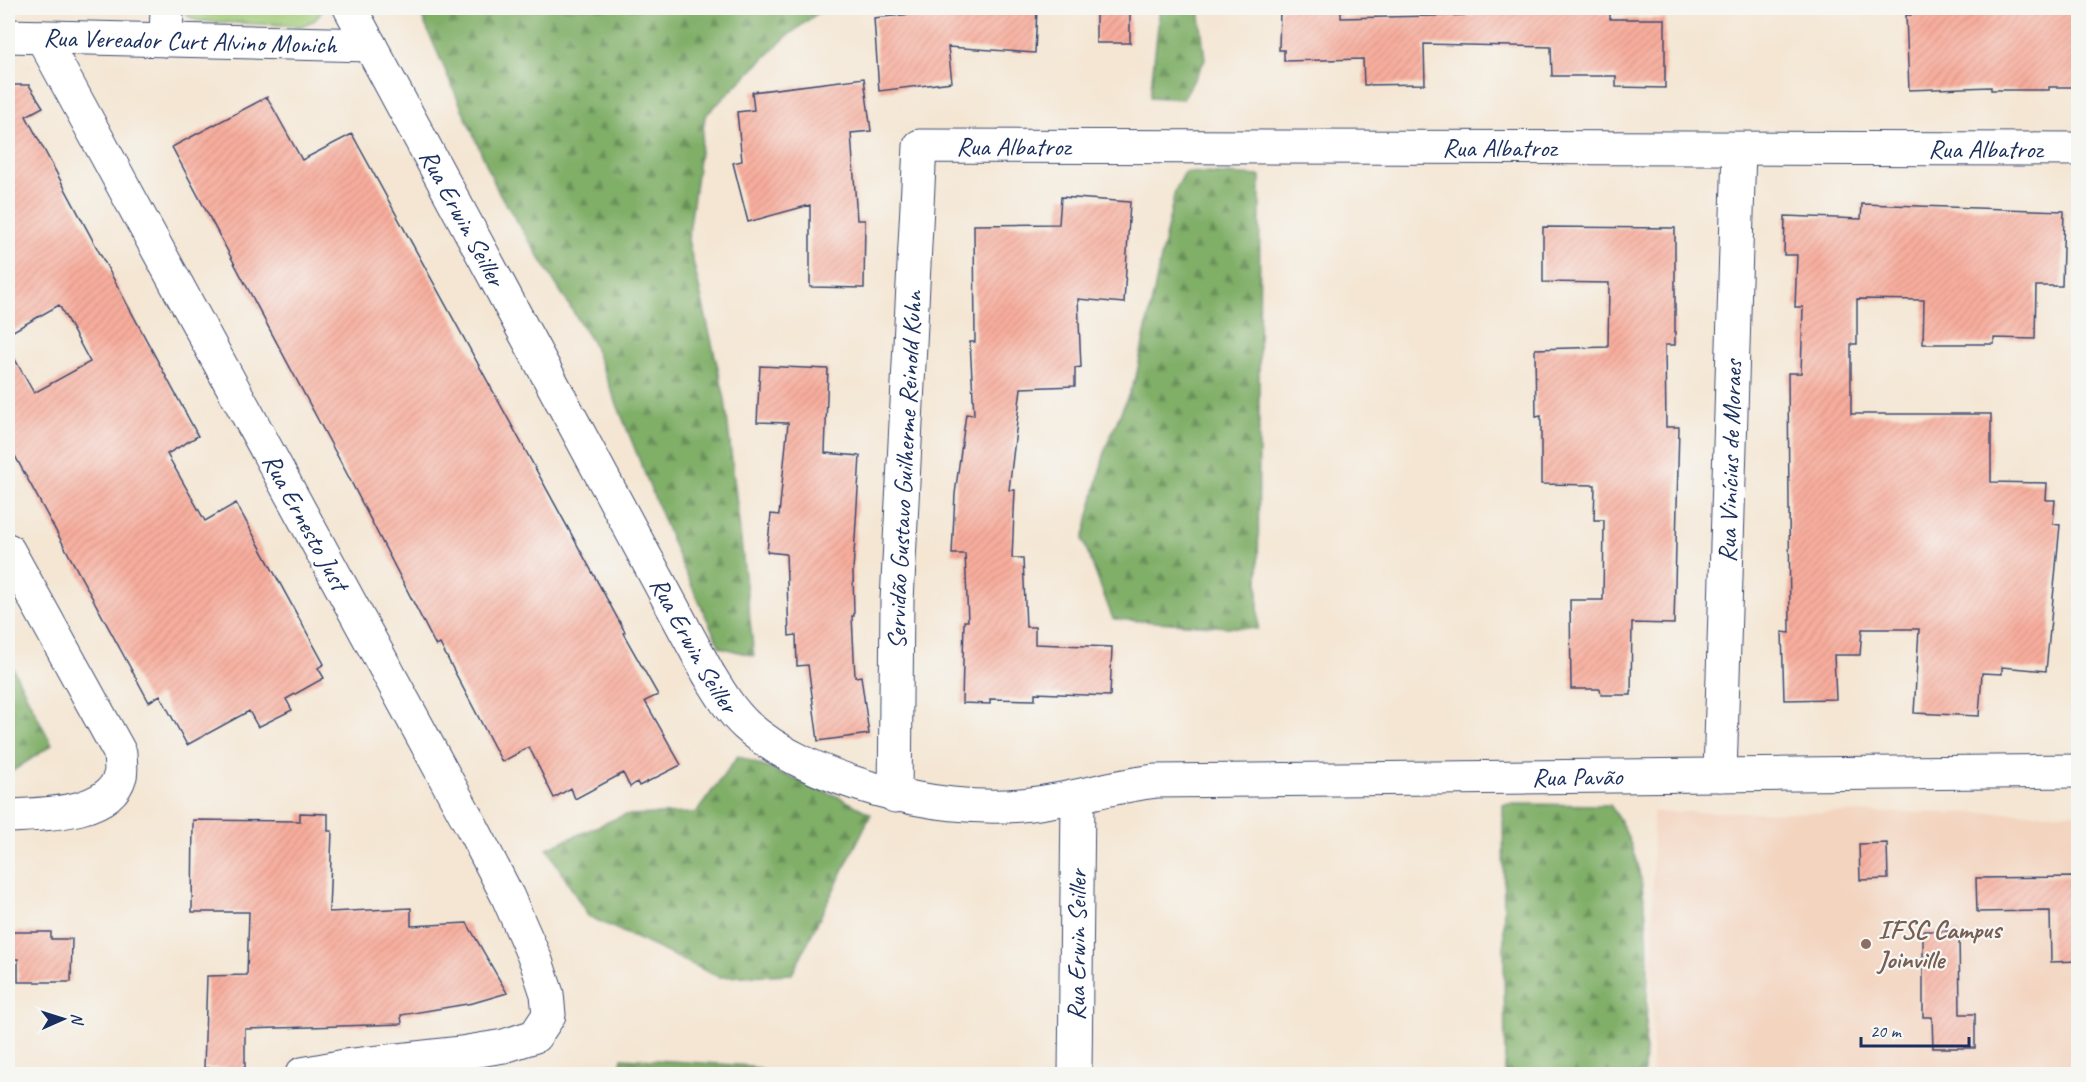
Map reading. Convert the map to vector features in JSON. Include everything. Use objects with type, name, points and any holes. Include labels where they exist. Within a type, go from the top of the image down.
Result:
[{"type":"street","points":[[166,40],[167,8]]},
{"type":"street","name":"Rua Erwin Seiller","points":[[350,8],[708,673],[726,701],[746,724],[771,743],[806,762],[895,796],[952,806],[985,808],[1078,797],[1075,1074]]},
{"type":"street","name":"Rua Vereador Curt Alvino Monich","points":[[8,36],[370,45]]},
{"type":"street","name":"Rua Ernesto Just","points":[[42,37],[492,866],[536,961],[548,994],[549,1015],[535,1036],[504,1046],[309,1073]]},
{"type":"street","name":"Servidão Gustavo Guilherme Reinold Kuhn","points":[[895,796],[897,601],[920,146]]},
{"type":"street","name":"Rua Albatroz","points":[[920,146],[2079,150]]},
{"type":"street","name":"Rua Vinícius de Moraes","points":[[1720,775],[1739,149]]},
{"type":"street","points":[[8,550],[120,753],[120,777],[105,797],[74,812],[8,816]]},
{"type":"street","name":"Rua Pavão","points":[[1078,797],[1122,785],[1156,781],[2079,771]]},
{"type":"shaded area","name":"IFSC Campus Joinville","points":[[1653,812],[2078,813],[2078,1074],[1652,1074]]},
{"type":"green space","points":[[184,8],[324,8],[315,20],[301,26],[197,21],[188,16]]},
{"type":"green space","points":[[418,8],[824,8],[785,38],[705,116],[688,240],[725,399],[754,656],[720,647],[677,554],[592,342],[498,191]]},
{"type":"green space","points":[[1160,8],[1199,8],[1205,60],[1183,99],[1150,97]]},
{"type":"green space","points":[[1185,172],[1260,176],[1258,629],[1113,619],[1083,540],[1106,447],[1136,377],[1175,191]]},
{"type":"green space","points":[[8,659],[52,745],[8,774]]},
{"type":"green space","points":[[738,756],[839,797],[871,814],[792,974],[719,977],[588,916],[547,848],[624,815],[696,813]]},
{"type":"green space","points":[[1503,804],[1610,805],[1626,834],[1638,866],[1647,935],[1644,1074],[1505,1074]]},
{"type":"green space","points":[[622,1058],[750,1066],[773,1074],[619,1074]]},
{"type":"building","points":[[967,8],[1037,8],[1035,53],[948,47],[952,82],[879,91],[874,18]]},
{"type":"building","points":[[1096,8],[1130,8],[1130,43],[1096,43]]},
{"type":"building","points":[[1280,8],[1341,8],[1341,18],[1475,15],[1475,8],[1599,8],[1598,13],[1610,13],[1610,19],[1665,19],[1665,88],[1616,87],[1616,76],[1552,76],[1551,47],[1424,44],[1425,84],[1364,85],[1363,59],[1284,61],[1284,50],[1279,50]]},
{"type":"building","points":[[1911,8],[2079,8],[2079,87],[2049,87],[2049,90],[1991,90],[1991,87],[1909,90],[1906,15],[1911,15]]},
{"type":"building","points":[[864,78],[871,131],[851,133],[857,220],[865,220],[864,288],[810,287],[810,205],[748,222],[733,163],[742,161],[737,112],[754,110],[752,92]]},
{"type":"building","points":[[8,82],[9,85],[29,85],[43,107],[26,116],[198,436],[167,454],[205,521],[236,503],[324,664],[318,668],[324,678],[286,699],[292,710],[258,727],[249,711],[187,745],[160,695],[149,702],[8,443],[8,347],[34,393],[90,362],[59,305],[8,334]]},
{"type":"building","points":[[267,97],[302,160],[352,134],[658,695],[645,701],[681,765],[639,786],[637,782],[630,787],[623,773],[575,799],[571,788],[554,798],[529,747],[502,762],[440,644],[436,646],[346,472],[172,147]]},
{"type":"building","points":[[1061,197],[1130,202],[1124,303],[1078,299],[1081,367],[1075,368],[1075,386],[1021,388],[1009,490],[1015,490],[1012,558],[1023,558],[1026,627],[1035,627],[1035,644],[1112,647],[1110,696],[1035,693],[1035,700],[990,699],[990,704],[962,703],[964,621],[968,621],[965,554],[952,554],[955,494],[966,414],[974,415],[970,342],[975,342],[974,225],[1059,224]]},
{"type":"building","points":[[1862,204],[2064,211],[2062,286],[2036,286],[2035,339],[1994,338],[1994,344],[1923,344],[1924,300],[1857,299],[1857,344],[1851,344],[1851,414],[1991,414],[1991,482],[2047,483],[2046,500],[2055,500],[2053,524],[2060,525],[2046,671],[2002,667],[2002,674],[1982,673],[1979,716],[1914,713],[1919,629],[1862,629],[1860,655],[1834,655],[1836,699],[1784,700],[1782,632],[1790,633],[1788,373],[1801,373],[1803,307],[1795,307],[1797,255],[1784,255],[1785,216],[1861,219]]},
{"type":"building","points":[[1543,227],[1675,228],[1675,345],[1665,345],[1666,427],[1679,427],[1674,624],[1632,623],[1631,695],[1601,695],[1600,689],[1571,689],[1570,600],[1603,600],[1604,520],[1594,520],[1595,485],[1541,484],[1541,416],[1536,417],[1535,349],[1608,347],[1609,283],[1543,282]]},
{"type":"building","points":[[760,366],[828,369],[825,453],[860,456],[853,571],[854,616],[852,616],[855,677],[861,676],[869,734],[818,741],[808,665],[797,666],[796,635],[789,636],[786,554],[767,552],[771,514],[779,515],[788,423],[757,422]]},
{"type":"building","points":[[300,813],[328,814],[328,831],[332,831],[329,912],[411,908],[411,926],[467,923],[507,993],[473,1003],[401,1015],[402,1024],[245,1029],[245,1068],[204,1068],[207,976],[247,975],[249,912],[192,912],[193,820],[300,821]]},
{"type":"building","points":[[1887,843],[1888,879],[1860,880],[1859,844]]},
{"type":"building","points":[[2079,877],[2079,961],[2051,962],[2050,911],[1977,912],[1976,878]]},
{"type":"building","points":[[1923,931],[1959,931],[1960,1014],[1975,1014],[1975,1048],[1933,1048],[1932,1017],[1923,1017]]},
{"type":"building","points":[[8,932],[51,932],[51,939],[72,939],[71,982],[18,982],[18,959],[8,959]]},
{"type":"place","name":"IFSC Campus Joinville","points":[[1866,944]]}]
